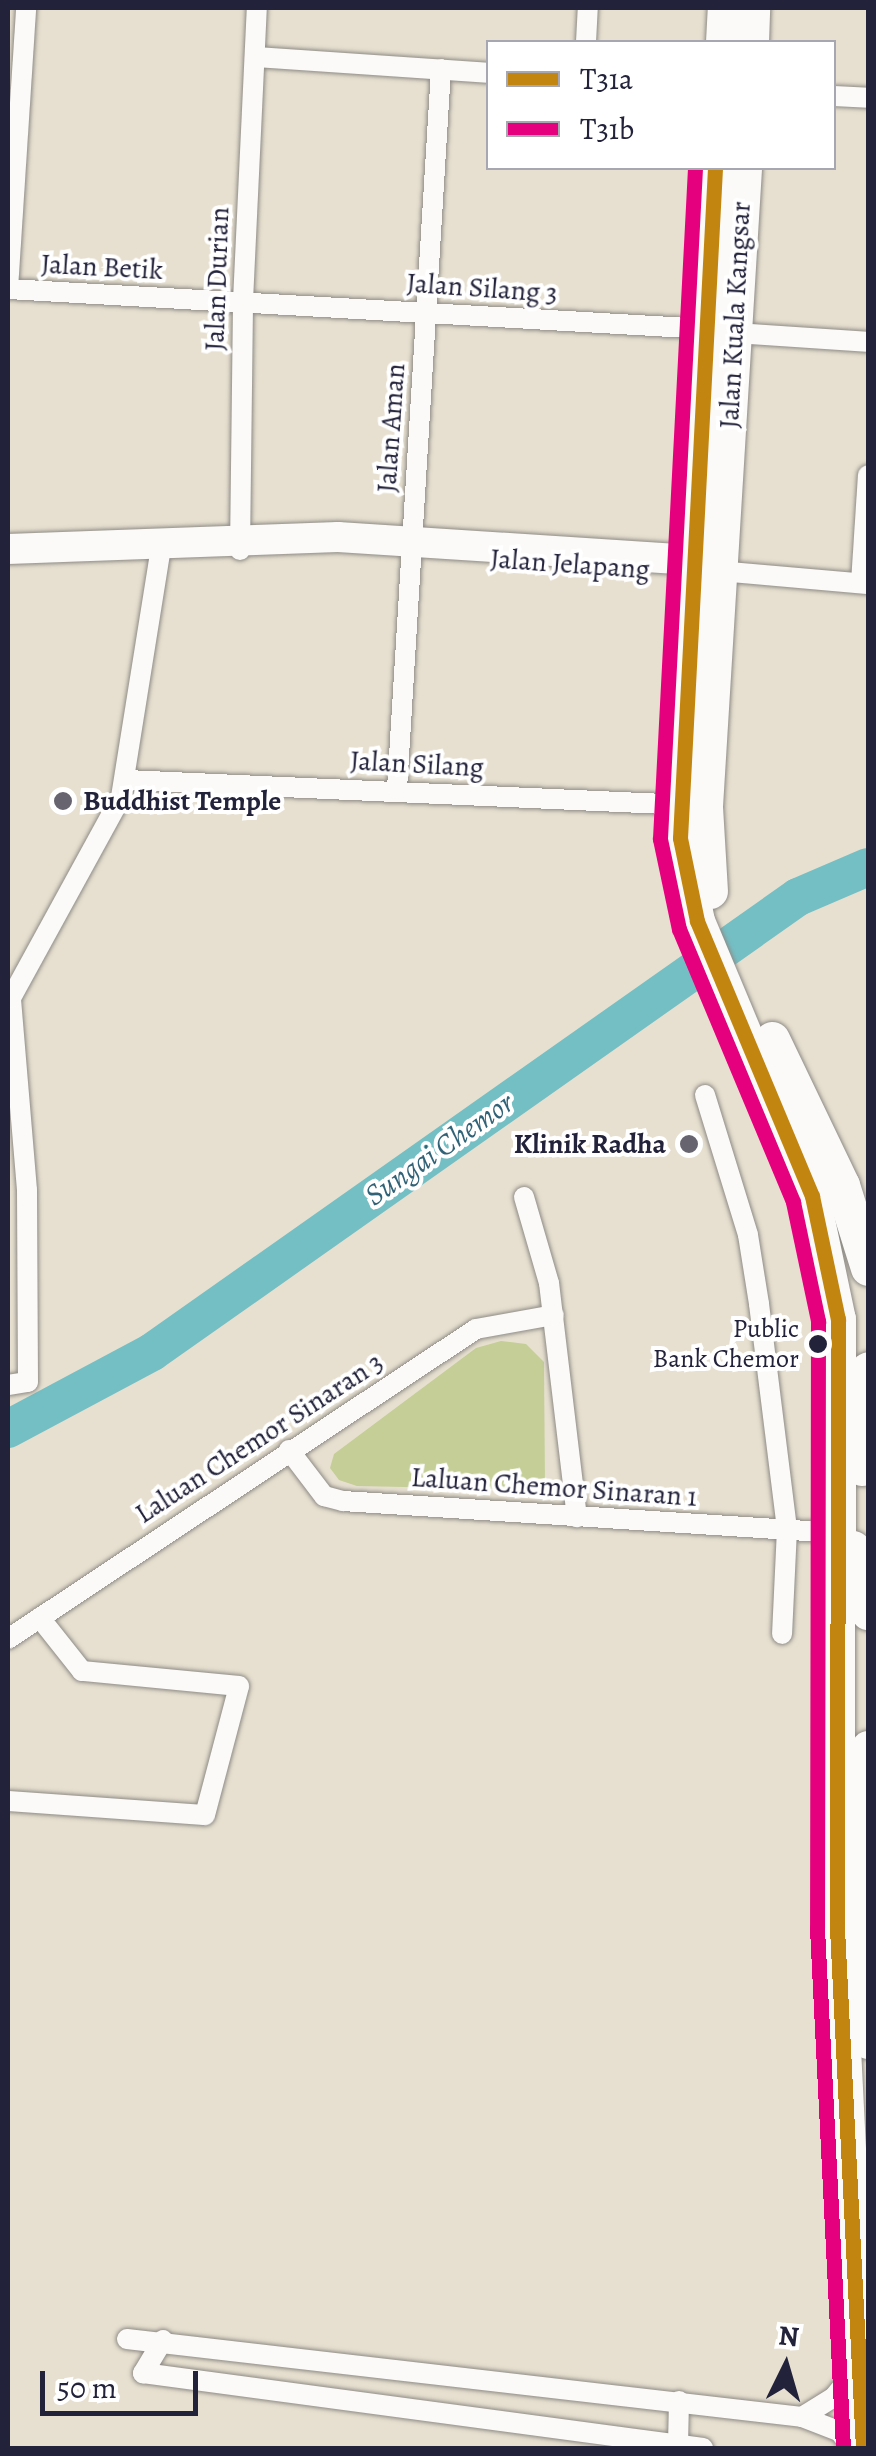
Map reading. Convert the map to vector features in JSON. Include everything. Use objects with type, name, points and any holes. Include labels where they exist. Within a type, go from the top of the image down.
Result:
[{"type":"highway","points":[[723,40],[725,8]]},
{"type":"highway","points":[[750,40],[752,8]]},
{"type":"highway","name":"Jalan Kuala Kangsar","points":[[716,170],[720,331]]},
{"type":"highway","name":"Jalan Kuala Kangsar","points":[[744,170],[720,331],[700,568],[693,805],[705,917],[797,1153],[833,1278],[840,1369],[837,1928],[862,2448]]},
{"type":"highway","name":"Jalan Kuala Kangsar","points":[[738,995],[836,1170],[868,1268]]},
{"type":"highway","points":[[868,1370],[860,1494],[839,1532],[859,1560],[868,1612]]},
{"type":"highway","points":[[868,1748],[868,2040]]},
{"type":"main road","name":"Jalan Jelapang","points":[[8,562],[240,546]]},
{"type":"main road","name":"Jalan Jelapang","points":[[8,549],[411,547],[700,568]]},
{"type":"street","points":[[8,289],[26,8]]},
{"type":"street","name":"Jalan Durian","points":[[240,546],[257,8]]},
{"type":"street","points":[[586,40],[588,8]]},
{"type":"street","points":[[254,57],[486,73]]},
{"type":"street","name":"Jalan Aman","points":[[397,789],[442,70]]},
{"type":"street","points":[[836,96],[868,98]]},
{"type":"street","name":"Jalan Betik","points":[[8,289],[248,302]]},
{"type":"street","name":"Jalan Silang 3","points":[[248,302],[868,342]]},
{"type":"street","points":[[700,568],[864,584],[868,474]]},
{"type":"street","points":[[8,1384],[28,1382],[9,998],[126,780],[160,553]]},
{"type":"street","name":"Jalan Silang","points":[[126,780],[693,805]]},
{"type":"street","points":[[705,1095],[748,1235],[786,1529],[782,1634]]},
{"type":"street","points":[[524,1197],[554,1315],[577,1517]]},
{"type":"street","name":"Laluan Chemor Sinaran 3","points":[[8,1639],[476,1329],[554,1315]]},
{"type":"street","name":"Laluan Chemor Sinaran 1","points":[[289,1450],[332,1500],[839,1532]]},
{"type":"street","points":[[8,1801],[206,1815],[238,1686],[82,1672],[40,1618]]},
{"type":"street","points":[[127,2338],[802,2417],[839,2431],[853,2448]]},
{"type":"street","points":[[163,2340],[142,2373],[704,2448]]},
{"type":"street","points":[[802,2417],[834,2396],[858,2367]]},
{"type":"street","points":[[678,2445],[679,2401]]},
{"type":"green space","points":[[501,1341],[526,1344],[544,1362],[545,1490],[357,1486],[339,1480],[330,1468],[334,1454],[476,1348]]},
{"type":"waterway","name":"Sungai Chemor","points":[[8,1429],[152,1352],[798,897],[868,867]]},
{"type":"transit line","name":"T31b","points":[[695,170],[660,839],[679,929],[793,1202],[818,1321],[817,1928],[843,2448]]},
{"type":"transit line","name":"T31a","points":[[715,170],[680,838],[697,921],[812,1196],[838,1319],[837,1928],[863,2448]]},
{"type":"place","name":"Buddhist Temple","points":[[63,801]]},
{"type":"place","name":"Klinik Radha","points":[[689,1144]]},
{"type":"place","name":"Public Bank Chemor","points":[[818,1344]]}]
